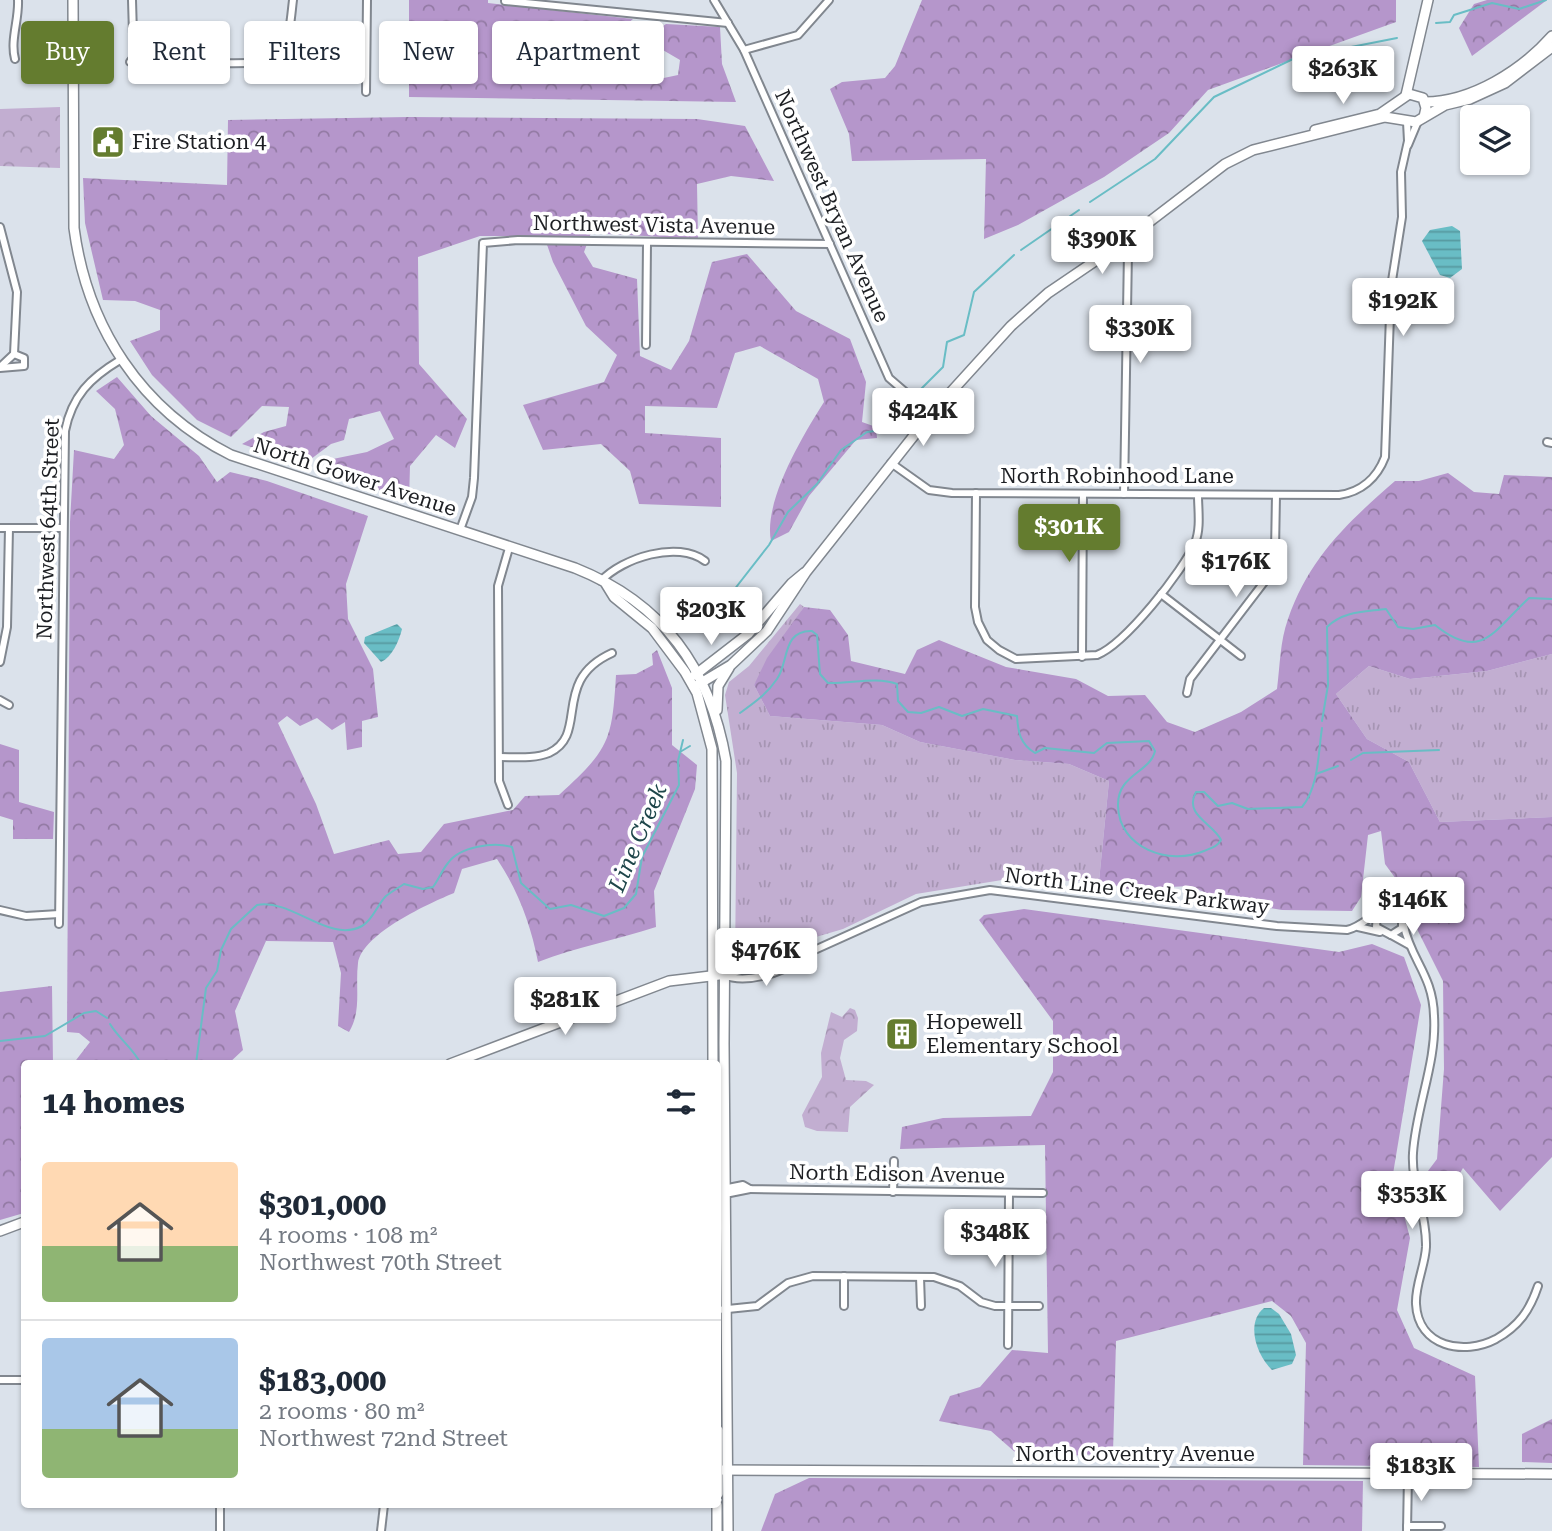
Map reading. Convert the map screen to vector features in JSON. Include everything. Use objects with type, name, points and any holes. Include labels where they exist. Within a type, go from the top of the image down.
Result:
[{"type":"main road","points":[[73,0],[76,89],[74,228],[87,293],[120,360]]},
{"type":"main road","points":[[1304,135],[1316,129],[1380,114],[1406,95],[1412,59],[1428,0]]},
{"type":"main road","points":[[1406,95],[1449,98],[1502,78],[1552,36]]},
{"type":"main road","points":[[716,716],[718,686],[731,665],[767,631],[806,572],[931,414],[1011,326],[1048,293],[1123,242],[1225,164],[1253,150],[1304,135],[1385,117],[1405,121],[1421,119],[1445,105],[1470,99],[1505,83],[1552,47]]},
{"type":"main road","points":[[1412,59],[1422,98],[1421,119]]},
{"type":"main road","points":[[1398,102],[1397,111],[1405,121]]},
{"type":"main road","name":"North Gower Avenue","points":[[120,360],[171,416],[208,443],[229,454],[575,568],[624,591],[658,620],[701,677],[716,716],[726,761],[721,1190],[728,1310],[728,1531]]},
{"type":"main road","points":[[701,677],[748,634],[792,583],[806,572]]},
{"type":"main road","name":"North Gower Avenue","points":[[604,583],[614,597],[652,628],[691,683]]},
{"type":"main road","points":[[713,1060],[715,777],[712,749],[691,683],[731,665]]},
{"type":"main road","points":[[461,1060],[669,981],[724,975]]},
{"type":"main road","points":[[713,1043],[724,1044]]},
{"type":"main road","points":[[0,1231],[21,1223]]},
{"type":"main road","name":"North Coventry Avenue","points":[[721,1470],[1552,1474]]},
{"type":"main road","points":[[717,1508],[717,1531]]},
{"type":"street","points":[[15,59],[12,43],[18,28],[18,0]]},
{"type":"street","points":[[132,0],[133,21]]},
{"type":"street","points":[[290,21],[293,0]]},
{"type":"street","points":[[366,92],[367,0]]},
{"type":"street","name":"Northwest Bryan Avenue","points":[[714,0],[744,50],[889,377],[931,414]]},
{"type":"street","points":[[744,50],[798,34],[829,0]]},
{"type":"street","points":[[505,1],[728,23]]},
{"type":"street","points":[[1405,150],[1421,119]]},
{"type":"street","points":[[1405,121],[1405,150]]},
{"type":"street","name":"North Robinhood Lane","points":[[891,463],[929,490],[976,493],[1339,495],[1352,492],[1370,481],[1385,457],[1391,288],[1402,217],[1401,172],[1405,150]]},
{"type":"street","points":[[0,228],[17,292],[14,354],[1,366]]},
{"type":"street","name":"Northwest Vista Avenue","points":[[460,530],[472,497],[474,478],[481,247],[486,241],[830,244]]},
{"type":"street","points":[[1123,242],[1128,251],[1124,494]]},
{"type":"street","points":[[646,345],[647,244]]},
{"type":"street","points":[[1,366],[24,366],[24,358],[14,354]]},
{"type":"street","name":"Northwest 64th Street","points":[[59,925],[65,431],[70,411],[91,380],[120,360]]},
{"type":"street","points":[[976,493],[975,607],[980,627],[992,645],[1016,659],[1082,657],[1109,651],[1161,594],[1196,540],[1198,495]]},
{"type":"street","points":[[1082,657],[1083,494]]},
{"type":"street","points":[[1186,693],[1190,679],[1264,584],[1271,570],[1275,551],[1276,495]]},
{"type":"street","points":[[0,528],[62,528]]},
{"type":"street","points":[[0,662],[7,627],[9,528]]},
{"type":"street","points":[[508,805],[500,788],[498,586],[509,548]]},
{"type":"street","points":[[604,583],[614,567],[661,554],[693,554],[705,561]]},
{"type":"street","points":[[1161,594],[1241,656]]},
{"type":"street","points":[[500,757],[549,753],[560,745],[570,729],[574,690],[584,671],[612,653]]},
{"type":"street","points":[[0,700],[9,705]]},
{"type":"street","name":"North Line Creek Parkway","points":[[724,975],[799,957],[921,902],[990,890],[1277,926],[1347,930],[1358,927],[1391,935],[1409,945]]},
{"type":"street","points":[[1358,927],[1388,907],[1396,908],[1402,915],[1409,945],[1426,975],[1435,1019],[1413,1156],[1415,1181],[1425,1218],[1426,1248],[1417,1292],[1420,1322],[1428,1334],[1448,1346],[1474,1348],[1514,1327],[1525,1316],[1538,1286]]},
{"type":"street","points":[[0,910],[26,916],[59,914]]},
{"type":"street","points":[[1377,914],[1376,927],[1382,933]]},
{"type":"street","points":[[1391,935],[1399,932],[1404,924]]},
{"type":"street","points":[[893,1192],[894,1161]]},
{"type":"street","name":"North Edison Avenue","points":[[721,1190],[730,1193],[750,1189],[1043,1193]]},
{"type":"street","points":[[1008,1345],[1009,1193]]},
{"type":"street","points":[[844,1276],[844,1306]]},
{"type":"street","points":[[721,1310],[757,1306],[799,1278],[844,1276],[947,1280],[981,1302],[1008,1306],[1039,1306]]},
{"type":"street","points":[[920,1277],[920,1306]]},
{"type":"street","points":[[0,1380],[21,1380]]},
{"type":"street","points":[[1408,1475],[1407,1529],[1441,1526]]},
{"type":"street","points":[[220,1508],[220,1531]]},
{"type":"street","points":[[382,1531],[384,1508]]},
{"type":"green space","points":[[409,0],[488,0],[488,3],[633,19],[492,21],[492,84],[664,84],[664,78],[678,75],[680,60],[664,51],[664,25],[720,27],[722,64],[736,102],[409,97],[409,84],[478,84],[478,21],[409,21]]},
{"type":"green space","points":[[922,0],[1396,0],[1396,22],[1208,90],[1169,133],[1104,177],[1018,225],[984,239],[986,159],[852,161],[849,134],[830,89],[842,82],[885,78],[895,66]]},
{"type":"green space","points":[[1487,0],[1547,0],[1472,56],[1459,28],[1474,4]]},
{"type":"green space","points":[[60,107],[60,168],[0,166],[0,109]]},
{"type":"green space","points":[[409,117],[697,119],[745,126],[774,181],[731,176],[697,184],[698,239],[591,233],[584,252],[593,267],[637,279],[640,356],[671,370],[689,341],[712,262],[747,254],[796,311],[850,339],[866,382],[862,422],[876,427],[877,438],[856,440],[809,496],[789,532],[771,541],[770,525],[779,489],[796,450],[824,402],[818,379],[760,346],[735,353],[717,408],[645,406],[645,433],[721,438],[721,507],[639,504],[630,471],[601,444],[543,450],[523,405],[604,382],[617,355],[586,326],[553,262],[544,236],[480,236],[418,257],[419,364],[467,419],[455,448],[436,435],[410,466],[409,501],[328,471],[328,460],[367,452],[394,439],[380,411],[349,419],[344,440],[331,444],[303,465],[242,444],[264,432],[286,426],[289,407],[262,406],[231,437],[197,420],[152,375],[130,341],[160,330],[160,310],[135,301],[103,300],[85,223],[83,178],[227,185],[228,120]]},
{"type":"green space","points":[[117,377],[151,416],[199,456],[217,482],[230,472],[267,481],[368,516],[346,584],[348,619],[373,669],[378,717],[362,721],[362,747],[347,750],[345,722],[332,730],[317,718],[300,726],[287,716],[278,723],[316,804],[334,854],[389,840],[398,854],[421,852],[444,824],[513,810],[525,796],[559,795],[588,766],[605,743],[612,716],[616,675],[636,674],[653,665],[652,654],[657,650],[672,688],[672,745],[697,765],[695,789],[654,891],[656,927],[538,962],[523,908],[497,859],[462,869],[454,893],[399,920],[372,941],[358,963],[357,1007],[349,1032],[338,1026],[341,973],[333,942],[266,941],[235,1011],[243,1050],[232,1060],[76,1060],[90,1042],[79,1033],[67,1032],[70,522],[74,450],[114,459],[124,445],[115,409],[96,391]]},
{"type":"green space","points":[[1448,473],[1474,492],[1499,494],[1504,475],[1552,477],[1552,654],[1487,671],[1410,679],[1369,666],[1336,694],[1367,739],[1409,762],[1440,822],[1552,817],[1552,1157],[1500,1211],[1463,1168],[1444,1200],[1437,1201],[1426,1192],[1425,1175],[1437,1159],[1444,1069],[1443,981],[1418,931],[1404,890],[1385,864],[1381,831],[1368,835],[1361,897],[1352,911],[1282,910],[1225,901],[1190,886],[1128,889],[1099,881],[1109,781],[1069,764],[1015,760],[920,742],[882,725],[770,716],[754,685],[767,658],[804,607],[830,610],[848,635],[851,661],[905,674],[917,650],[939,640],[1006,667],[1076,679],[1108,696],[1145,695],[1167,722],[1195,732],[1241,712],[1277,689],[1283,636],[1297,597],[1319,559],[1361,511],[1395,481],[1419,481]]},
{"type":"green space","points":[[800,604],[804,607],[754,685],[770,716],[882,725],[920,742],[1015,760],[1069,764],[1109,781],[1099,881],[1002,880],[916,894],[843,929],[735,961],[737,773],[725,695],[729,682],[749,666]]},
{"type":"green space","points":[[1552,654],[1552,817],[1440,822],[1409,762],[1367,739],[1336,694],[1369,666],[1410,679],[1487,671]]},
{"type":"green space","points":[[0,744],[19,750],[19,802],[54,812],[53,839],[13,839],[13,820],[0,816]]},
{"type":"green space","points":[[1024,909],[1339,952],[1372,944],[1404,957],[1421,1005],[1393,1174],[1410,1238],[1397,1310],[1414,1348],[1475,1376],[1479,1467],[1303,1465],[1306,1343],[1291,1316],[1272,1301],[1116,1341],[1113,1453],[1023,1459],[991,1431],[939,1421],[950,1396],[980,1387],[1012,1350],[1048,1353],[1045,1145],[900,1149],[902,1127],[943,1118],[1031,1116],[1053,1072],[1053,1021],[979,920],[984,915]]},
{"type":"green space","points":[[52,986],[53,1060],[21,1060],[21,1214],[0,1220],[0,992]]},
{"type":"green space","points":[[850,1008],[855,1010],[858,1018],[857,1031],[844,1040],[840,1058],[846,1080],[866,1081],[874,1085],[850,1107],[848,1132],[817,1131],[805,1127],[802,1115],[822,1077],[821,1053],[831,1012],[842,1017]]},
{"type":"green space","points":[[1552,1419],[1552,1463],[1522,1462],[1522,1434]]},
{"type":"green space","points":[[809,1478],[1363,1481],[1362,1531],[761,1531],[775,1494]]},
{"type":"water","points":[[1452,226],[1460,231],[1462,269],[1450,278],[1440,275],[1422,241],[1430,230]]},
{"type":"water","points":[[397,624],[402,629],[399,639],[392,653],[381,662],[364,643],[365,637]]},
{"type":"water","points":[[1264,1308],[1271,1308],[1279,1314],[1291,1334],[1296,1355],[1292,1364],[1272,1370],[1262,1357],[1254,1331],[1258,1314]]},
{"type":"waterway","points":[[1436,23],[1450,22],[1454,15],[1492,3],[1519,9],[1546,0]]},
{"type":"waterway","points":[[1090,202],[1155,159],[1214,97],[1295,58],[1397,38]]},
{"type":"waterway","points":[[1021,250],[1079,210]]},
{"type":"waterway","points":[[920,390],[943,367],[947,342],[964,335],[974,292],[1014,255]]},
{"type":"waterway","points":[[711,631],[723,604],[769,545],[788,512],[817,484],[841,450],[867,432],[898,428],[907,406]]},
{"type":"waterway","name":"Line Creek","points":[[1322,721],[1328,685],[1327,627],[1340,618],[1354,613],[1386,609],[1398,627],[1413,629],[1435,625],[1451,636],[1476,642],[1496,631],[1529,598],[1552,599]]},
{"type":"waterway","name":"Line Creek","points":[[740,713],[765,694],[777,679],[791,641],[802,632],[812,631],[817,635],[820,674],[828,683],[872,680],[897,684],[898,701],[908,712],[921,713],[939,707],[962,716],[983,709],[1017,716],[1021,737],[1026,746],[1035,753],[1045,748],[1094,753],[1107,743],[1149,741],[1155,751],[1152,758],[1128,780],[1119,795],[1121,821],[1136,843],[1148,850],[1176,856],[1204,851],[1216,846],[1221,840],[1196,813],[1193,807],[1196,792],[1204,792],[1218,806],[1232,803],[1248,809],[1302,807],[1315,780],[1322,728]]},
{"type":"waterway","name":"Line Creek","points":[[197,1060],[206,988],[217,971],[221,950],[231,929],[257,905],[284,908],[324,925],[349,930],[366,923],[386,896],[404,884],[423,889],[433,887],[453,857],[469,849],[496,845],[512,847],[521,883],[550,909],[571,905],[604,916],[624,908],[636,894],[642,857],[679,785],[678,761],[683,740]]},
{"type":"waterway","name":"Line Creek","points":[[680,752],[690,746]]},
{"type":"waterway","points":[[1351,760],[1363,753],[1439,750]]},
{"type":"waterway","points":[[1316,774],[1338,766]]},
{"type":"waterway","name":"Line Creek","points":[[0,1041],[45,1036],[84,1013],[96,1011],[107,1018]]},
{"type":"waterway","name":"Line Creek","points":[[110,1024],[138,1060]]},
{"type":"place","name":"Fire Station 4","points":[[108,142]]},
{"type":"place","name":"Hopewell Elementary School","points":[[902,1034]]}]
